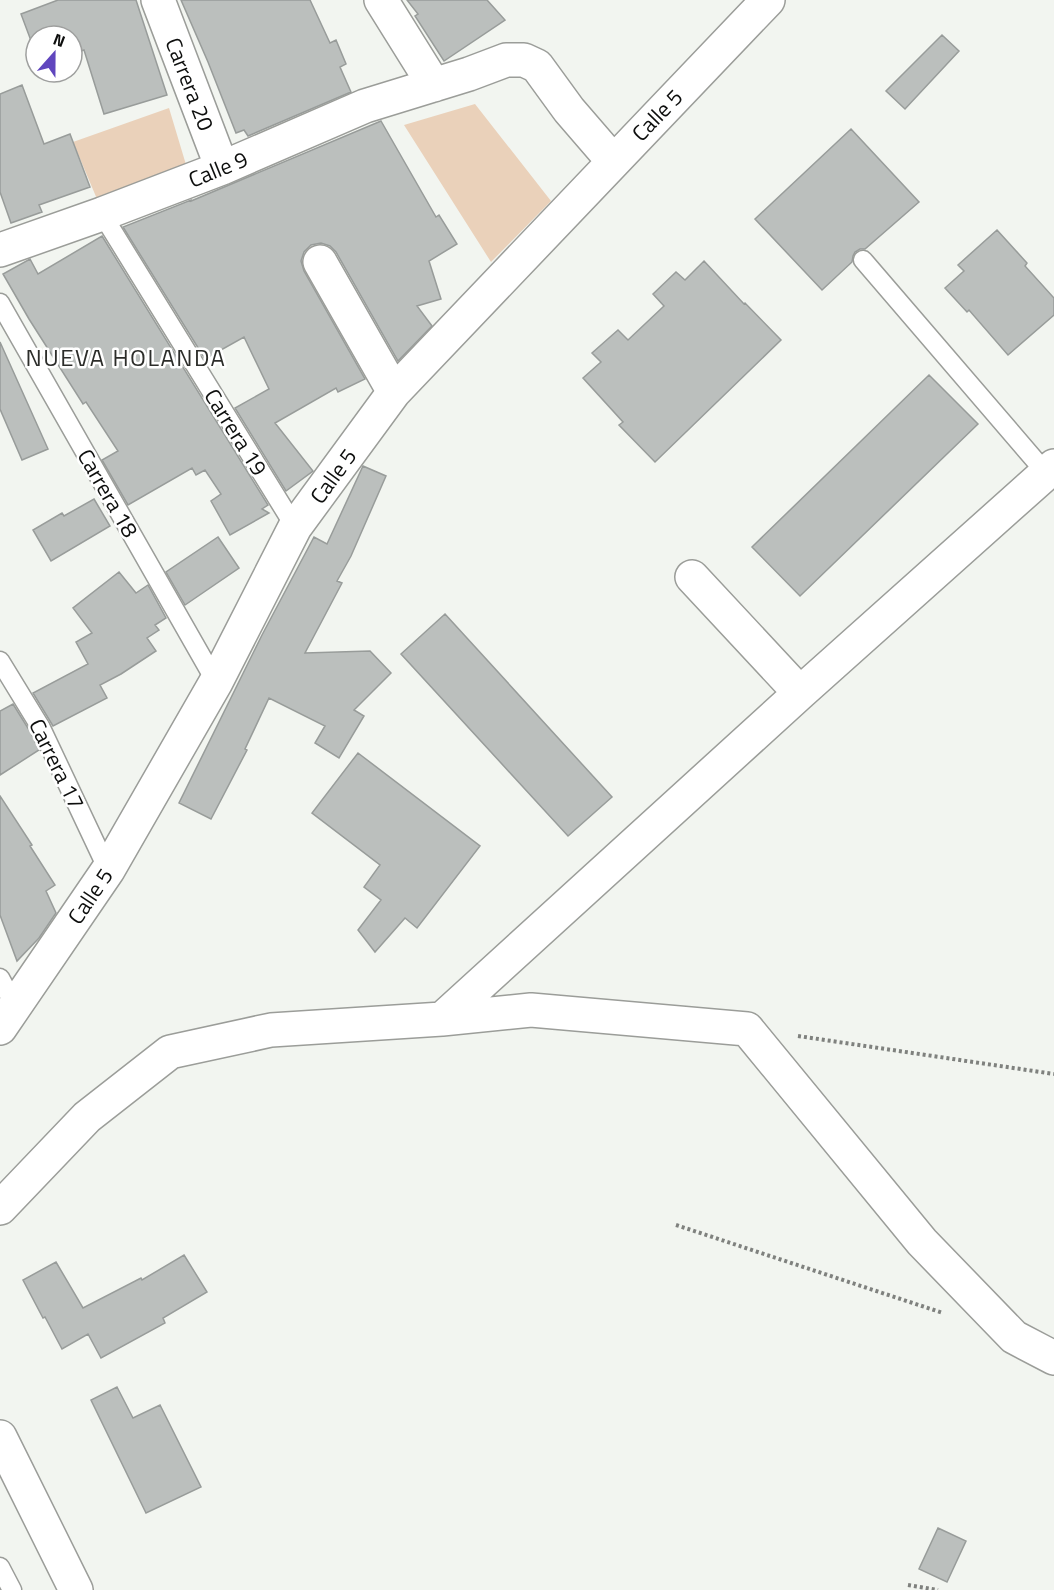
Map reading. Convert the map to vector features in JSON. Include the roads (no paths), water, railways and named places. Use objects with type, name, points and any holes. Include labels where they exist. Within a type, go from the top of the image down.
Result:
[{"type":"street","name":"Carrera 20","points":[[158,0],[222,168]]},
{"type":"street","points":[[381,0],[434,85]]},
{"type":"street","name":"Calle 5","points":[[5,1004],[108,870],[216,682],[295,527],[394,392],[768,0]]},
{"type":"street","name":"Calle 9","points":[[0,250],[222,168],[365,106],[469,74],[506,60],[524,60],[537,66],[569,110],[613,161]]},
{"type":"street","points":[[320,262],[394,392]]},
{"type":"street","points":[[442,1019],[800,693],[1050,470]]},
{"type":"street","points":[[692,577],[800,693]]},
{"type":"street","points":[[0,1208],[87,1117],[170,1052],[271,1030],[442,1019],[531,1010],[747,1029],[922,1242],[1014,1337],[1054,1359]]},
{"type":"street","points":[[0,1437],[76,1590]]},
{"type":"lane","name":"Carrera 19","points":[[102,214],[295,527]]},
{"type":"lane","points":[[863,260],[1050,470]]},
{"type":"lane","name":"Carrera 18","points":[[0,303],[216,682]]},
{"type":"lane","name":"Carrera 17","points":[[0,661],[41,729],[108,870]]},
{"type":"lane","points":[[0,1567],[12,1590]]},
{"type":"district","name":"NUEVA HOLANDA","points":[[126,357]]}]
